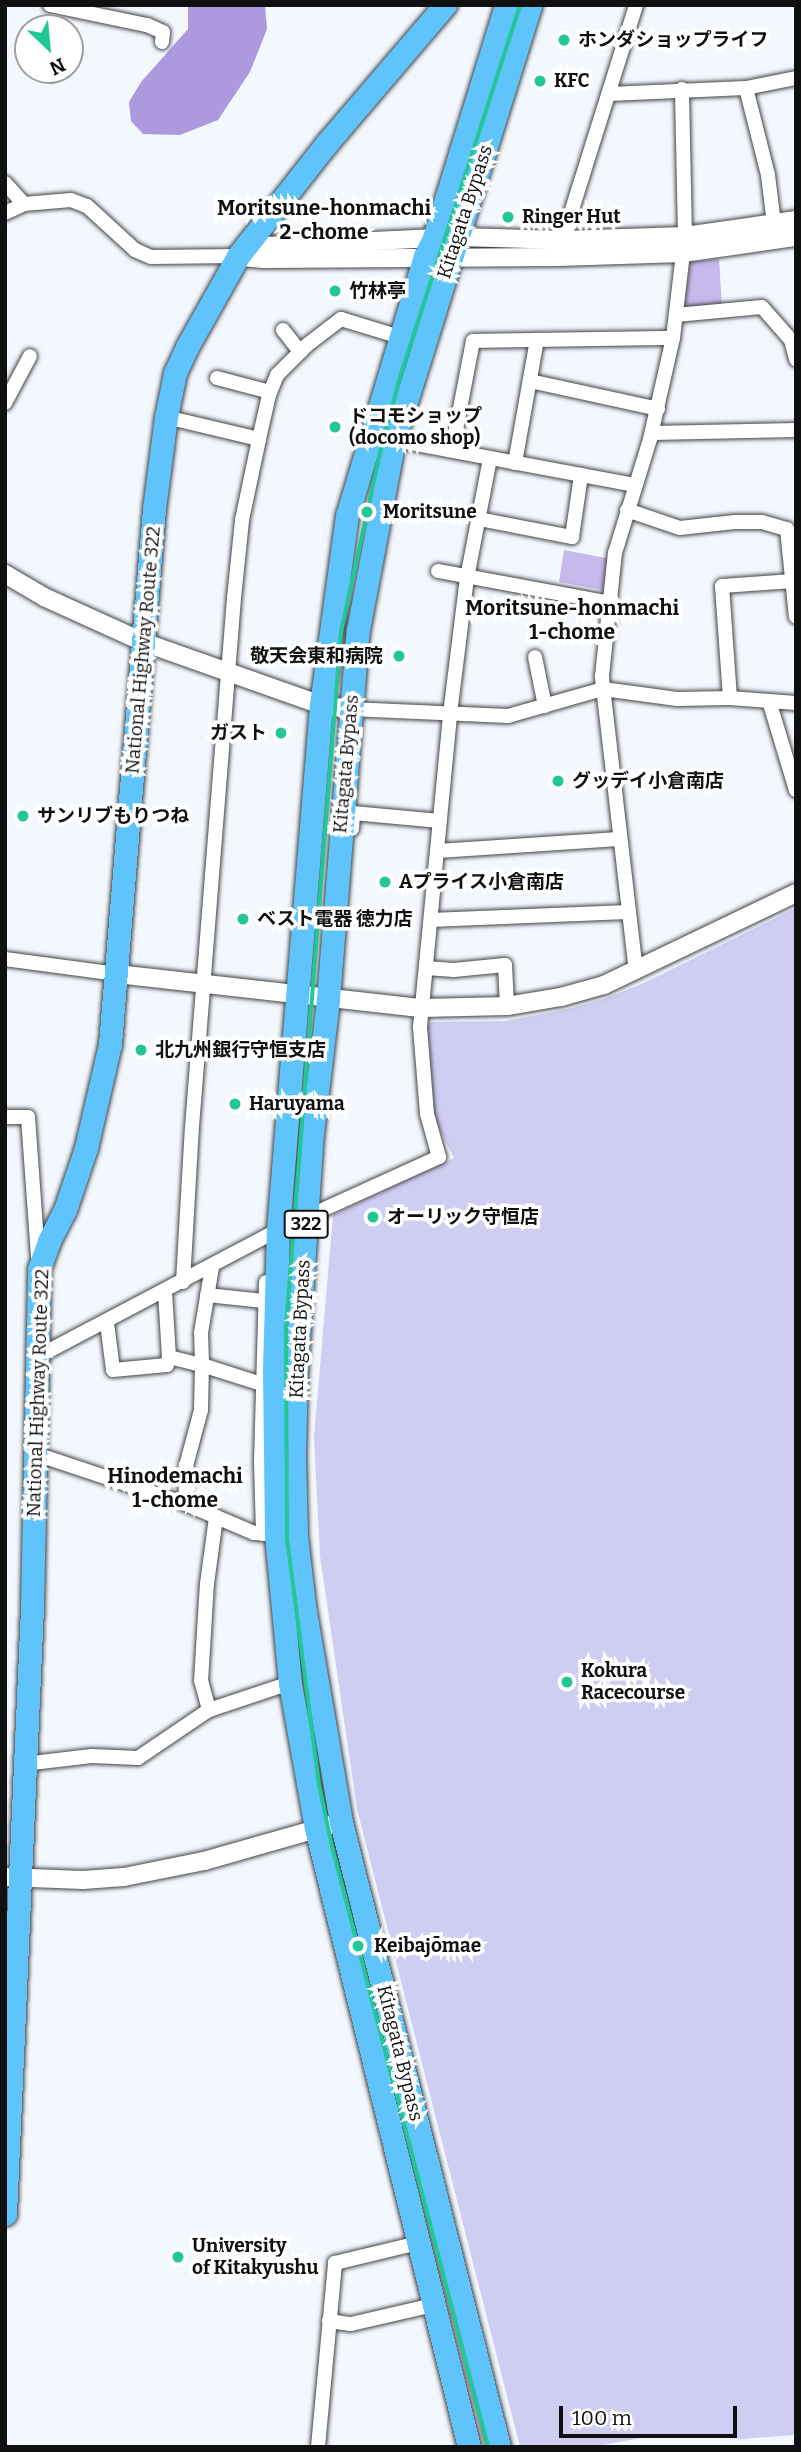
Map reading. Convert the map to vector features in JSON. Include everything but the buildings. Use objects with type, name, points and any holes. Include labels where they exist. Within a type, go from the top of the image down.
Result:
[{"type":"highway","name":"National Highway Route 322","points":[[5,2214],[13,1877],[24,1764],[32,1608],[33,1452],[39,1356],[39,1269],[65,1209],[97,1106],[110,1044],[154,509],[166,417],[175,373],[187,346],[238,256],[327,143],[445,5]]},
{"type":"highway","name":"Kitagata Bypass","points":[[469,2447],[316,1828],[290,1683],[278,1535],[274,1233],[298,996],[321,705],[347,516],[506,5]]},
{"type":"highway","name":"Kitagata Bypass","points":[[499,2447],[341,1822],[304,1605],[278,1535],[296,1373],[312,1134],[328,999],[350,709],[360,619],[394,440],[530,5]]},
{"type":"street","points":[[50,5],[147,25],[163,32],[162,42]]},
{"type":"street","points":[[560,248],[636,5]]},
{"type":"street","points":[[609,93],[746,88],[796,78]]},
{"type":"street","points":[[746,88],[768,175],[774,223]]},
{"type":"street","points":[[636,972],[603,689],[615,553],[652,433],[673,338],[684,244],[682,89]]},
{"type":"street","points":[[5,183],[24,204]]},
{"type":"street","points":[[5,213],[24,204],[78,202],[135,250],[151,257],[238,256],[264,259],[430,247],[560,248],[796,237]]},
{"type":"street","points":[[684,244],[796,220]]},
{"type":"street","points":[[676,315],[762,307],[791,340],[796,359]]},
{"type":"street","points":[[183,1282],[203,986],[242,520],[259,439],[270,392],[278,375],[300,352],[341,319],[401,337]]},
{"type":"street","points":[[283,330],[300,352]]},
{"type":"street","points":[[452,450],[473,341],[673,338]]},
{"type":"street","points":[[516,463],[537,340]]},
{"type":"street","points":[[5,403],[30,356]]},
{"type":"street","points":[[217,379],[270,392]]},
{"type":"street","points":[[530,381],[658,409]]},
{"type":"street","points":[[166,417],[259,439]]},
{"type":"street","points":[[652,433],[796,430]]},
{"type":"street","points":[[394,440],[634,485]]},
{"type":"street","points":[[39,1356],[107,1323],[274,1233],[439,1157],[427,1114],[420,1027],[450,714],[467,578],[490,458]]},
{"type":"street","points":[[479,519],[572,537],[580,475]]},
{"type":"street","points":[[627,510],[680,528],[735,522],[762,522],[791,528],[796,617]]},
{"type":"street","points":[[438,571],[610,603]]},
{"type":"street","points":[[5,574],[44,597],[144,642],[321,705],[350,709],[508,716],[603,689],[677,699],[730,698],[770,704],[796,703]]},
{"type":"street","points":[[730,698],[722,586],[793,581]]},
{"type":"street","points":[[535,657],[545,706]]},
{"type":"street","points":[[770,704],[796,790]]},
{"type":"street","points":[[333,932],[344,927],[354,813],[440,821]]},
{"type":"street","points":[[438,851],[619,839]]},
{"type":"street","points":[[5,959],[203,986],[422,1008],[507,1006],[561,998],[636,972],[796,893]]},
{"type":"street","points":[[431,920],[627,912]]},
{"type":"street","points":[[426,968],[454,970],[505,965],[507,1006]]},
{"type":"street","points":[[5,1116],[28,1117],[39,1269]]},
{"type":"street","points":[[33,1452],[186,1504],[254,1534],[278,1535],[262,1384],[264,1301],[274,1233]]},
{"type":"street","points":[[186,1504],[186,1466],[201,1410],[201,1333],[212,1267]]},
{"type":"street","points":[[107,1323],[113,1370],[167,1365],[169,1357],[165,1292]]},
{"type":"street","points":[[207,1295],[264,1301]]},
{"type":"street","points":[[169,1357],[262,1384]]},
{"type":"street","points":[[209,1710],[201,1681],[207,1584],[216,1517]]},
{"type":"street","points":[[24,1764],[92,1756],[138,1758],[209,1710],[290,1683]]},
{"type":"street","points":[[13,1877],[83,1880],[124,1877],[204,1861],[341,1822]]},
{"type":"street","points":[[318,2447],[335,2263],[418,2243]]},
{"type":"street","points":[[329,2321],[351,2324],[433,2305]]},
{"type":"shaded area","points":[[188,5],[265,5],[267,29],[250,72],[218,120],[180,135],[143,134],[131,121],[129,102],[141,82],[188,29]]},
{"type":"shaded area","points":[[719,259],[722,307],[690,311],[685,303],[690,262]]},
{"type":"shaded area","points":[[564,550],[611,559],[609,587],[603,590],[559,582]]},
{"type":"shaded area","name":"Kokura Racecourse","points":[[796,908],[796,2435],[742,2439],[663,2434],[591,2447],[520,2447],[357,1809],[320,1556],[314,1437],[333,1215],[454,1158],[434,1118],[426,1026],[431,1022],[506,1021],[604,999],[642,984]]},
{"type":"railway","points":[[488,2447],[332,1847],[319,1785],[287,1538],[286,1326],[341,632],[380,453],[400,377],[520,5]]},
{"type":"place","name":"ホンダショップライフ","points":[[564,40]]},
{"type":"place","name":"KFC","points":[[540,81]]},
{"type":"place","name":"Ringer Hut","points":[[508,217]]},
{"type":"place","name":"竹林亭","points":[[335,291]]},
{"type":"place","name":"ドコモショップ (docomo shop)","points":[[335,427]]},
{"type":"place","name":"Moritsune","points":[[367,512]]},
{"type":"place","name":"敬天会東和病院","points":[[399,656]]},
{"type":"place","name":"ガスト","points":[[281,733]]},
{"type":"place","name":"グッデイ小倉南店","points":[[558,781]]},
{"type":"place","name":"サンリブもりつね","points":[[23,816]]},
{"type":"place","name":"Aプライス小倉南店","points":[[385,882]]},
{"type":"place","name":"ベスト電器 徳力店","points":[[243,919]]},
{"type":"place","name":"北九州銀行守恒支店","points":[[141,1050]]},
{"type":"place","name":"Haruyama","points":[[235,1104]]},
{"type":"place","name":"オーリック守恒店","points":[[373,1217]]},
{"type":"place","name":"Kokura Racecourse","points":[[567,1682]]},
{"type":"place","name":"Keibajōmae","points":[[358,1946]]},
{"type":"place","name":"University of Kitakyushu","points":[[178,2257]]},
{"type":"district","name":"Moritsune-honmachi 2-chome","points":[[324,220]]},
{"type":"district","name":"Moritsune-honmachi 1-chome","points":[[572,620]]},
{"type":"district","name":"Hinodemachi 1-chome","points":[[175,1488]]}]
